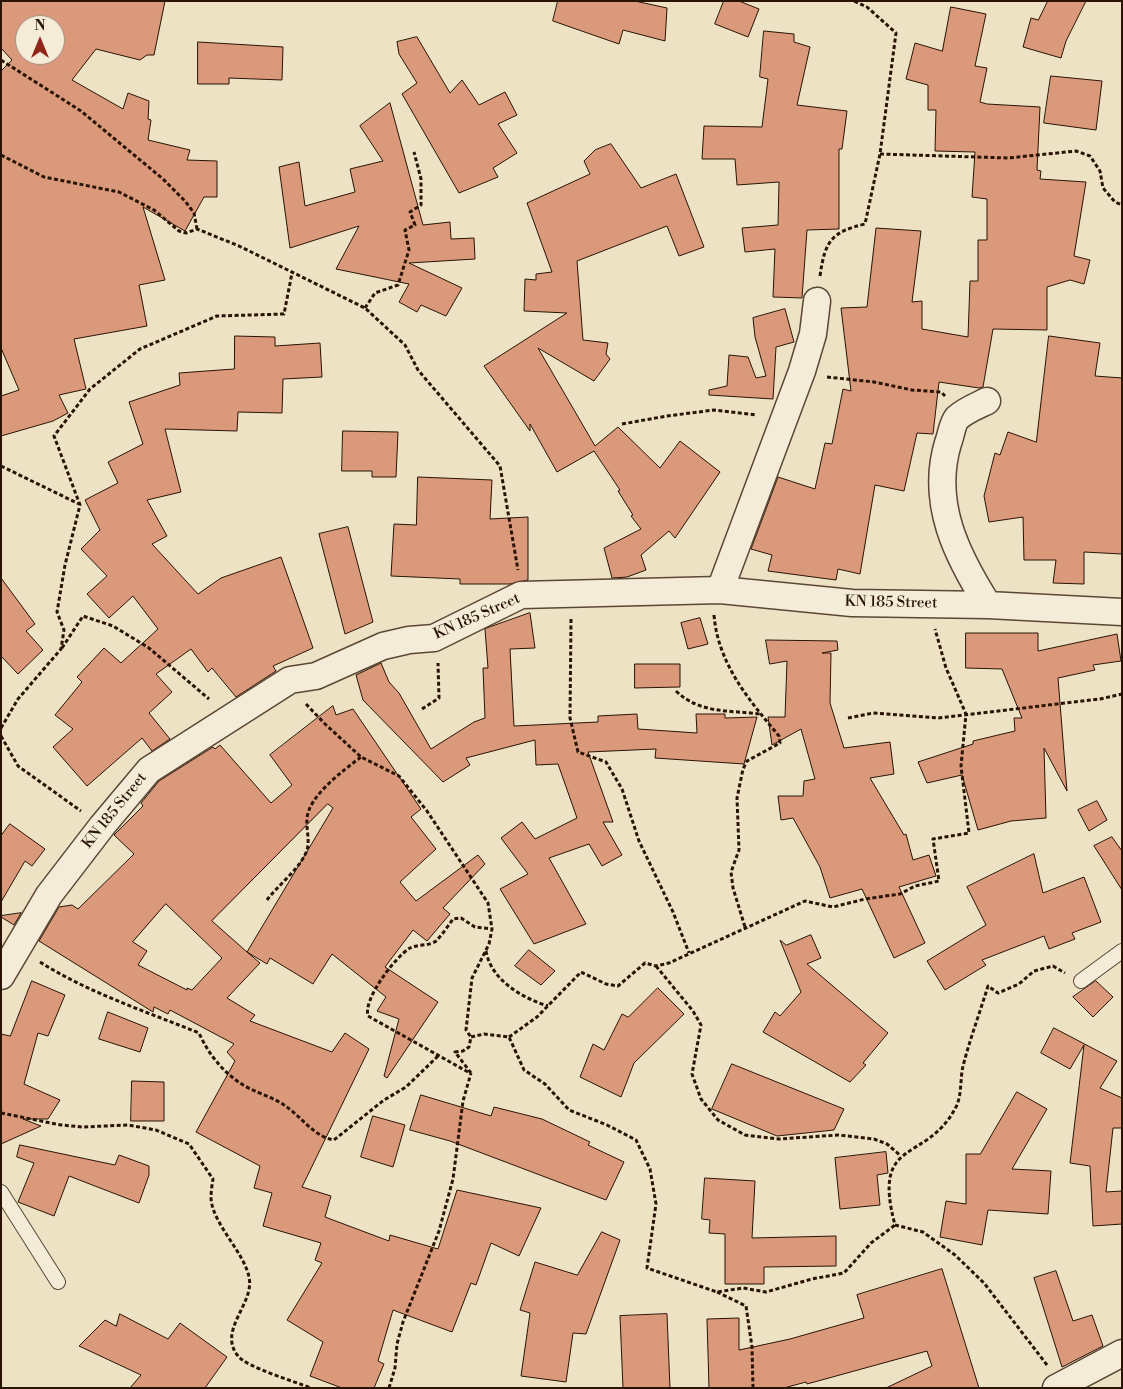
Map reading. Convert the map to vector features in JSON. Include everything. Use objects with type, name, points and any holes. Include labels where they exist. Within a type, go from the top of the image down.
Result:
[{"type":"street","points":[[720,590],[802,371],[813,334],[817,301]]},
{"type":"street","points":[[987,402],[968,410],[956,420],[946,451],[941,490],[948,526],[964,567],[988,605]]},
{"type":"street","name":"KN 185 Street","points":[[1,976],[49,895],[102,826],[149,770],[290,680],[316,676],[383,646],[409,640],[434,638],[521,595],[720,590],[852,603],[988,605],[1122,612]]},
{"type":"street","points":[[1059,1386],[1122,1353]]},
{"type":"lane","points":[[1081,982],[1122,951]]},
{"type":"lane","points":[[1,1192],[58,1282]]},
{"type":"path","points":[[817,301],[822,260],[826,247],[833,237],[844,229],[865,224],[880,154],[896,33],[867,7],[854,1]]},
{"type":"path","points":[[1,60],[81,111],[163,179],[186,201],[194,213],[197,229]]},
{"type":"path","points":[[880,154],[1008,158],[1076,151],[1090,156],[1100,171],[1103,188],[1115,202],[1122,205]]},
{"type":"path","points":[[366,308],[375,292],[398,286],[409,250],[405,230],[415,225],[410,212],[421,205],[421,179],[414,152]]},
{"type":"path","points":[[1,155],[44,177],[119,192],[154,210],[179,232],[186,233],[197,229],[239,246],[366,308],[405,345],[424,378],[500,466],[521,595]]},
{"type":"path","points":[[61,649],[64,630],[57,612],[65,565],[80,505],[54,436],[90,389],[140,349],[217,316],[284,314],[292,273]]},
{"type":"path","points":[[802,371],[912,390],[941,392],[956,407],[956,420]]},
{"type":"path","points":[[622,424],[714,410],[785,418]]},
{"type":"path","points":[[1,466],[80,505]]},
{"type":"path","points":[[720,590],[714,616],[717,637],[729,670],[779,736],[780,743],[747,761],[743,769],[737,798],[739,850],[731,872],[732,888],[744,928]]},
{"type":"path","points":[[572,594],[570,718],[578,752],[606,762],[622,789],[639,841],[673,912],[689,953]]},
{"type":"path","points":[[471,1037],[484,1034],[509,1037],[537,1017],[581,972],[606,984],[618,986],[645,963],[656,966],[669,963],[805,901],[833,907],[865,899],[900,894],[915,886],[939,880],[933,839],[969,833],[961,766],[965,713],[936,635],[932,604]]},
{"type":"path","points":[[1,728],[18,699],[61,649],[84,616],[113,626],[149,648],[231,717]]},
{"type":"path","points":[[422,709],[439,698],[439,674],[434,638]]},
{"type":"path","points":[[290,680],[294,690],[324,723],[362,757],[399,776],[427,812],[488,903],[492,929],[486,950],[472,978],[466,1030],[471,1037],[469,1047],[463,1052],[455,1052],[471,1073]]},
{"type":"path","points":[[676,692],[687,702],[703,709],[761,714]]},
{"type":"path","points":[[848,718],[873,713],[938,718],[965,713],[1100,699],[1122,694]]},
{"type":"path","points":[[1,736],[18,766],[102,826]]},
{"type":"path","points":[[266,900],[296,866],[307,850],[307,818],[310,806],[338,774],[362,757]]},
{"type":"path","points":[[471,1073],[368,1016],[368,1003],[384,975],[401,954],[411,947],[434,942],[453,919],[461,918],[475,927],[492,929]]},
{"type":"path","points":[[486,950],[488,960],[494,971],[510,987],[531,1001],[548,1006]]},
{"type":"path","points":[[37,960],[66,979],[90,990],[199,1033],[206,1049],[219,1066],[241,1083],[285,1106],[325,1138],[334,1140],[384,1100],[406,1087],[438,1056]]},
{"type":"path","points":[[656,966],[693,1011],[701,1025],[692,1074],[701,1099],[718,1120],[744,1135],[779,1139],[838,1135],[874,1139],[887,1144],[901,1156]]},
{"type":"path","points":[[895,1225],[888,1198],[890,1173],[901,1156],[946,1124],[957,1105],[963,1067],[988,986],[998,993],[1019,984],[1034,971],[1053,966],[1081,982]]},
{"type":"path","points":[[509,1037],[524,1070],[544,1084],[570,1110],[607,1125],[636,1140],[650,1169],[656,1204],[647,1268],[717,1292],[746,1306],[752,1347],[752,1388]]},
{"type":"path","points":[[389,1388],[395,1368],[397,1344],[403,1322],[439,1231],[453,1178],[464,1101],[471,1073]]},
{"type":"path","points":[[1,1113],[61,1125],[84,1127],[128,1124],[156,1130],[190,1144],[213,1179],[211,1199],[222,1226],[249,1277],[245,1302],[233,1326],[232,1344],[238,1357],[251,1365],[311,1388]]},
{"type":"path","points":[[717,1292],[743,1288],[766,1292],[812,1279],[844,1273],[871,1243],[895,1225]]},
{"type":"path","points":[[895,1225],[923,1232],[955,1255],[984,1284],[1010,1315],[1059,1386]]},
{"type":"building","points":[[1,1],[165,1],[154,55],[147,55],[140,60],[96,49],[72,80],[123,109],[128,93],[149,101],[148,119],[151,120],[148,140],[190,150],[187,160],[217,161],[217,197],[204,197],[185,231],[143,207],[165,280],[139,285],[147,326],[74,339],[86,389],[59,395],[68,413],[53,421],[1,436],[1,396],[19,390],[1,348],[1,71],[12,60],[1,48]]},
{"type":"building","points":[[558,1],[635,1],[667,8],[665,41],[623,30],[619,44],[553,21]]},
{"type":"building","points":[[724,1],[739,1],[759,9],[748,37],[715,24]]},
{"type":"building","points":[[1048,1],[1086,1],[1066,41],[1061,58],[1023,47],[1031,18],[1038,20]]},
{"type":"building","points":[[951,7],[986,14],[975,66],[987,68],[980,102],[1040,107],[1037,170],[1041,171],[1040,179],[1086,182],[1074,256],[1090,260],[1084,284],[1070,280],[1047,287],[1047,330],[993,329],[983,387],[939,382],[933,434],[917,433],[904,491],[875,485],[860,574],[838,569],[836,580],[768,571],[772,555],[751,549],[778,477],[815,489],[825,443],[832,444],[843,389],[851,391],[841,308],[867,307],[876,228],[921,231],[912,302],[922,301],[922,329],[968,337],[970,281],[978,281],[978,240],[987,240],[987,199],[972,197],[975,152],[935,151],[936,110],[928,110],[928,85],[906,79],[915,43],[942,51]]},
{"type":"building","points":[[764,31],[794,34],[794,42],[810,47],[797,105],[847,111],[842,149],[839,149],[839,229],[807,230],[802,298],[773,297],[775,249],[745,252],[742,228],[778,225],[779,182],[737,185],[735,159],[702,159],[704,126],[762,127],[768,79],[760,77]]},
{"type":"building","points":[[417,37],[450,93],[462,80],[479,105],[505,92],[517,115],[498,124],[517,153],[493,168],[498,177],[459,193],[402,94],[417,83],[399,54],[397,42]]},
{"type":"building","points":[[198,42],[283,47],[282,80],[229,78],[229,84],[198,84]]},
{"type":"building","points":[[1051,76],[1102,81],[1096,130],[1044,123]]},
{"type":"building","points":[[390,103],[423,225],[450,222],[451,239],[474,238],[475,259],[409,263],[462,288],[446,316],[421,305],[417,312],[399,302],[409,284],[336,269],[359,226],[290,248],[279,167],[299,162],[305,206],[355,192],[350,169],[383,161],[360,126]]},
{"type":"building","points":[[611,144],[641,188],[676,174],[704,247],[679,256],[667,226],[577,261],[583,340],[608,343],[606,354],[610,359],[594,381],[538,348],[595,446],[618,427],[660,468],[680,441],[720,472],[675,538],[669,531],[641,555],[646,570],[627,577],[612,578],[604,548],[641,529],[631,516],[633,515],[618,491],[620,490],[594,451],[557,472],[530,424],[530,431],[484,366],[567,313],[524,311],[525,279],[536,280],[536,274],[552,272],[527,203],[590,174],[584,161],[595,150]]},
{"type":"building","points":[[785,309],[794,342],[776,347],[773,399],[709,395],[709,390],[727,386],[729,355],[748,357],[756,378],[766,376],[755,337],[753,318]]},
{"type":"building","points":[[235,336],[275,337],[275,346],[320,343],[322,377],[283,379],[282,413],[238,412],[237,431],[165,429],[181,492],[147,500],[167,536],[152,544],[198,594],[221,578],[281,557],[313,648],[273,666],[276,671],[236,697],[212,668],[208,672],[191,649],[156,674],[172,692],[149,713],[170,739],[152,751],[142,738],[87,786],[53,747],[73,729],[55,715],[82,682],[77,677],[104,648],[121,663],[158,629],[133,596],[109,618],[87,594],[107,576],[81,549],[100,530],[85,500],[118,483],[108,462],[143,444],[129,402],[180,385],[179,373],[234,369]]},
{"type":"building","points":[[1049,336],[1100,343],[1095,376],[1122,378],[1122,554],[1084,552],[1084,584],[1053,583],[1056,560],[1024,560],[1023,517],[989,522],[984,496],[995,453],[1000,455],[1008,432],[1036,442]]},
{"type":"building","points":[[343,431],[398,432],[396,477],[372,477],[372,471],[342,471]]},
{"type":"building","points":[[418,477],[492,480],[490,519],[528,517],[528,580],[510,584],[460,584],[460,579],[391,576],[394,524],[416,525]]},
{"type":"building","points":[[348,527],[373,622],[345,634],[319,534]]},
{"type":"building","points":[[1,578],[35,624],[26,631],[43,650],[18,674],[1,656]]},
{"type":"building","points":[[530,613],[535,648],[510,649],[514,726],[598,722],[598,716],[637,714],[638,729],[697,733],[696,714],[725,714],[725,718],[757,717],[744,764],[655,758],[656,749],[588,752],[613,822],[603,822],[622,855],[602,866],[589,844],[549,858],[586,924],[534,944],[500,889],[528,874],[501,838],[522,822],[535,839],[577,818],[558,764],[536,765],[535,740],[466,758],[470,765],[443,782],[363,700],[356,675],[381,663],[389,682],[399,693],[431,749],[474,722],[485,718],[483,668],[488,668],[485,629]]},
{"type":"building","points":[[700,618],[708,644],[688,649],[681,623]]},
{"type":"building","points":[[966,633],[1038,633],[1038,651],[1117,634],[1121,661],[1093,665],[1095,670],[1058,678],[1067,791],[1044,748],[1046,818],[1011,821],[978,830],[962,775],[927,783],[918,762],[973,744],[973,741],[1015,731],[1014,718],[1022,718],[1002,669],[966,668]]},
{"type":"building","points":[[766,640],[837,641],[838,650],[822,653],[831,653],[830,703],[844,748],[890,742],[894,774],[870,778],[904,835],[906,834],[913,860],[929,855],[936,876],[899,887],[925,943],[894,958],[862,889],[830,898],[820,867],[793,818],[781,820],[778,796],[803,796],[804,781],[815,779],[801,729],[772,745],[768,717],[785,717],[787,661],[770,664]]},
{"type":"building","points":[[635,664],[680,664],[680,687],[635,688]]},
{"type":"building","points":[[333,706],[336,715],[353,709],[421,809],[411,817],[436,849],[400,882],[416,901],[478,855],[485,864],[443,908],[450,914],[427,941],[413,930],[385,967],[438,1002],[387,1078],[384,1076],[399,1019],[377,1011],[386,997],[332,954],[313,984],[270,958],[267,964],[247,952],[260,963],[227,998],[255,1015],[250,1021],[332,1052],[345,1033],[369,1049],[302,1187],[331,1196],[325,1217],[389,1241],[390,1235],[438,1249],[457,1190],[541,1208],[519,1256],[491,1243],[476,1285],[471,1283],[452,1332],[393,1310],[378,1361],[384,1364],[374,1388],[342,1388],[310,1376],[323,1342],[287,1320],[322,1263],[315,1260],[321,1243],[263,1226],[272,1193],[254,1188],[260,1166],[196,1132],[235,1061],[227,1052],[234,1044],[170,1010],[168,1014],[154,1007],[153,1012],[39,941],[59,907],[72,905],[78,909],[134,854],[114,835],[143,806],[141,803],[159,781],[213,747],[215,749],[220,745],[271,803],[292,785],[270,755]],"holes":[[[328,804],[333,808],[247,952],[212,921]],[[166,904],[222,958],[192,990],[187,988],[187,990],[138,965],[147,951],[133,942]]]},
{"type":"building","points":[[1097,801],[1107,820],[1089,831],[1078,810]]},
{"type":"building","points":[[10,824],[45,849],[32,866],[25,861],[1,902],[1,836]]},
{"type":"building","points":[[1112,837],[1122,851],[1122,890],[1094,846]]},
{"type":"building","points":[[1034,854],[1043,893],[1084,877],[1101,922],[1072,933],[1075,939],[1049,949],[1044,936],[982,960],[986,965],[945,990],[927,961],[986,925],[967,887]]},
{"type":"building","points":[[21,913],[14,925],[1,917],[1,916]]},
{"type":"building","points":[[811,935],[821,958],[807,964],[888,1033],[863,1063],[866,1065],[850,1082],[763,1032],[775,1012],[780,1016],[801,992],[780,940],[786,945]]},
{"type":"building","points":[[529,950],[555,971],[541,985],[515,966]]},
{"type":"building","points":[[32,981],[65,995],[48,1036],[38,1033],[24,1084],[60,1100],[48,1119],[23,1119],[41,1126],[1,1144],[1,1034],[10,1036]]},
{"type":"building","points":[[1096,981],[1113,997],[1093,1017],[1073,997]]},
{"type":"building","points":[[658,988],[684,1014],[634,1063],[621,1097],[580,1077],[593,1044],[604,1050],[622,1014],[628,1017]]},
{"type":"building","points":[[108,1012],[148,1028],[140,1052],[99,1039]]},
{"type":"building","points":[[1054,1028],[1117,1061],[1100,1088],[1122,1098],[1122,1128],[1113,1128],[1106,1192],[1122,1191],[1122,1224],[1093,1226],[1090,1166],[1070,1163],[1084,1045],[1070,1069],[1041,1053]]},
{"type":"building","points":[[732,1064],[844,1109],[834,1130],[777,1136],[712,1109]]},
{"type":"building","points":[[132,1081],[164,1082],[164,1121],[131,1121]]},
{"type":"building","points":[[1017,1092],[1047,1109],[1012,1169],[1051,1171],[1048,1214],[988,1210],[982,1245],[940,1237],[946,1201],[966,1204],[966,1154],[980,1154]]},
{"type":"building","points":[[421,1095],[491,1116],[494,1107],[542,1119],[590,1142],[588,1145],[624,1162],[606,1200],[450,1141],[410,1130]]},
{"type":"building","points":[[373,1116],[405,1125],[393,1167],[361,1157]]},
{"type":"building","points":[[20,1145],[115,1165],[119,1155],[149,1166],[149,1175],[139,1203],[69,1176],[54,1216],[18,1202],[34,1163],[17,1157]]},
{"type":"building","points":[[886,1152],[888,1173],[877,1175],[880,1205],[840,1209],[835,1158]]},
{"type":"building","points":[[705,1178],[755,1181],[752,1238],[836,1236],[836,1266],[764,1267],[764,1284],[725,1284],[725,1234],[709,1233],[710,1220],[702,1219]]},
{"type":"building","points":[[602,1232],[620,1240],[586,1334],[573,1333],[566,1382],[521,1376],[530,1313],[520,1310],[535,1262],[577,1275]]},
{"type":"building","points":[[942,1269],[979,1388],[886,1388],[932,1366],[927,1351],[807,1384],[806,1382],[784,1388],[709,1388],[707,1319],[739,1318],[739,1350],[790,1339],[864,1318],[857,1295]]},
{"type":"building","points":[[1056,1271],[1073,1321],[1092,1315],[1103,1346],[1062,1367],[1034,1278]]},
{"type":"building","points":[[120,1314],[168,1339],[180,1323],[227,1357],[205,1388],[130,1388],[141,1375],[79,1346],[105,1320],[116,1326]]},
{"type":"building","points":[[667,1314],[670,1388],[623,1388],[620,1316]]}]
